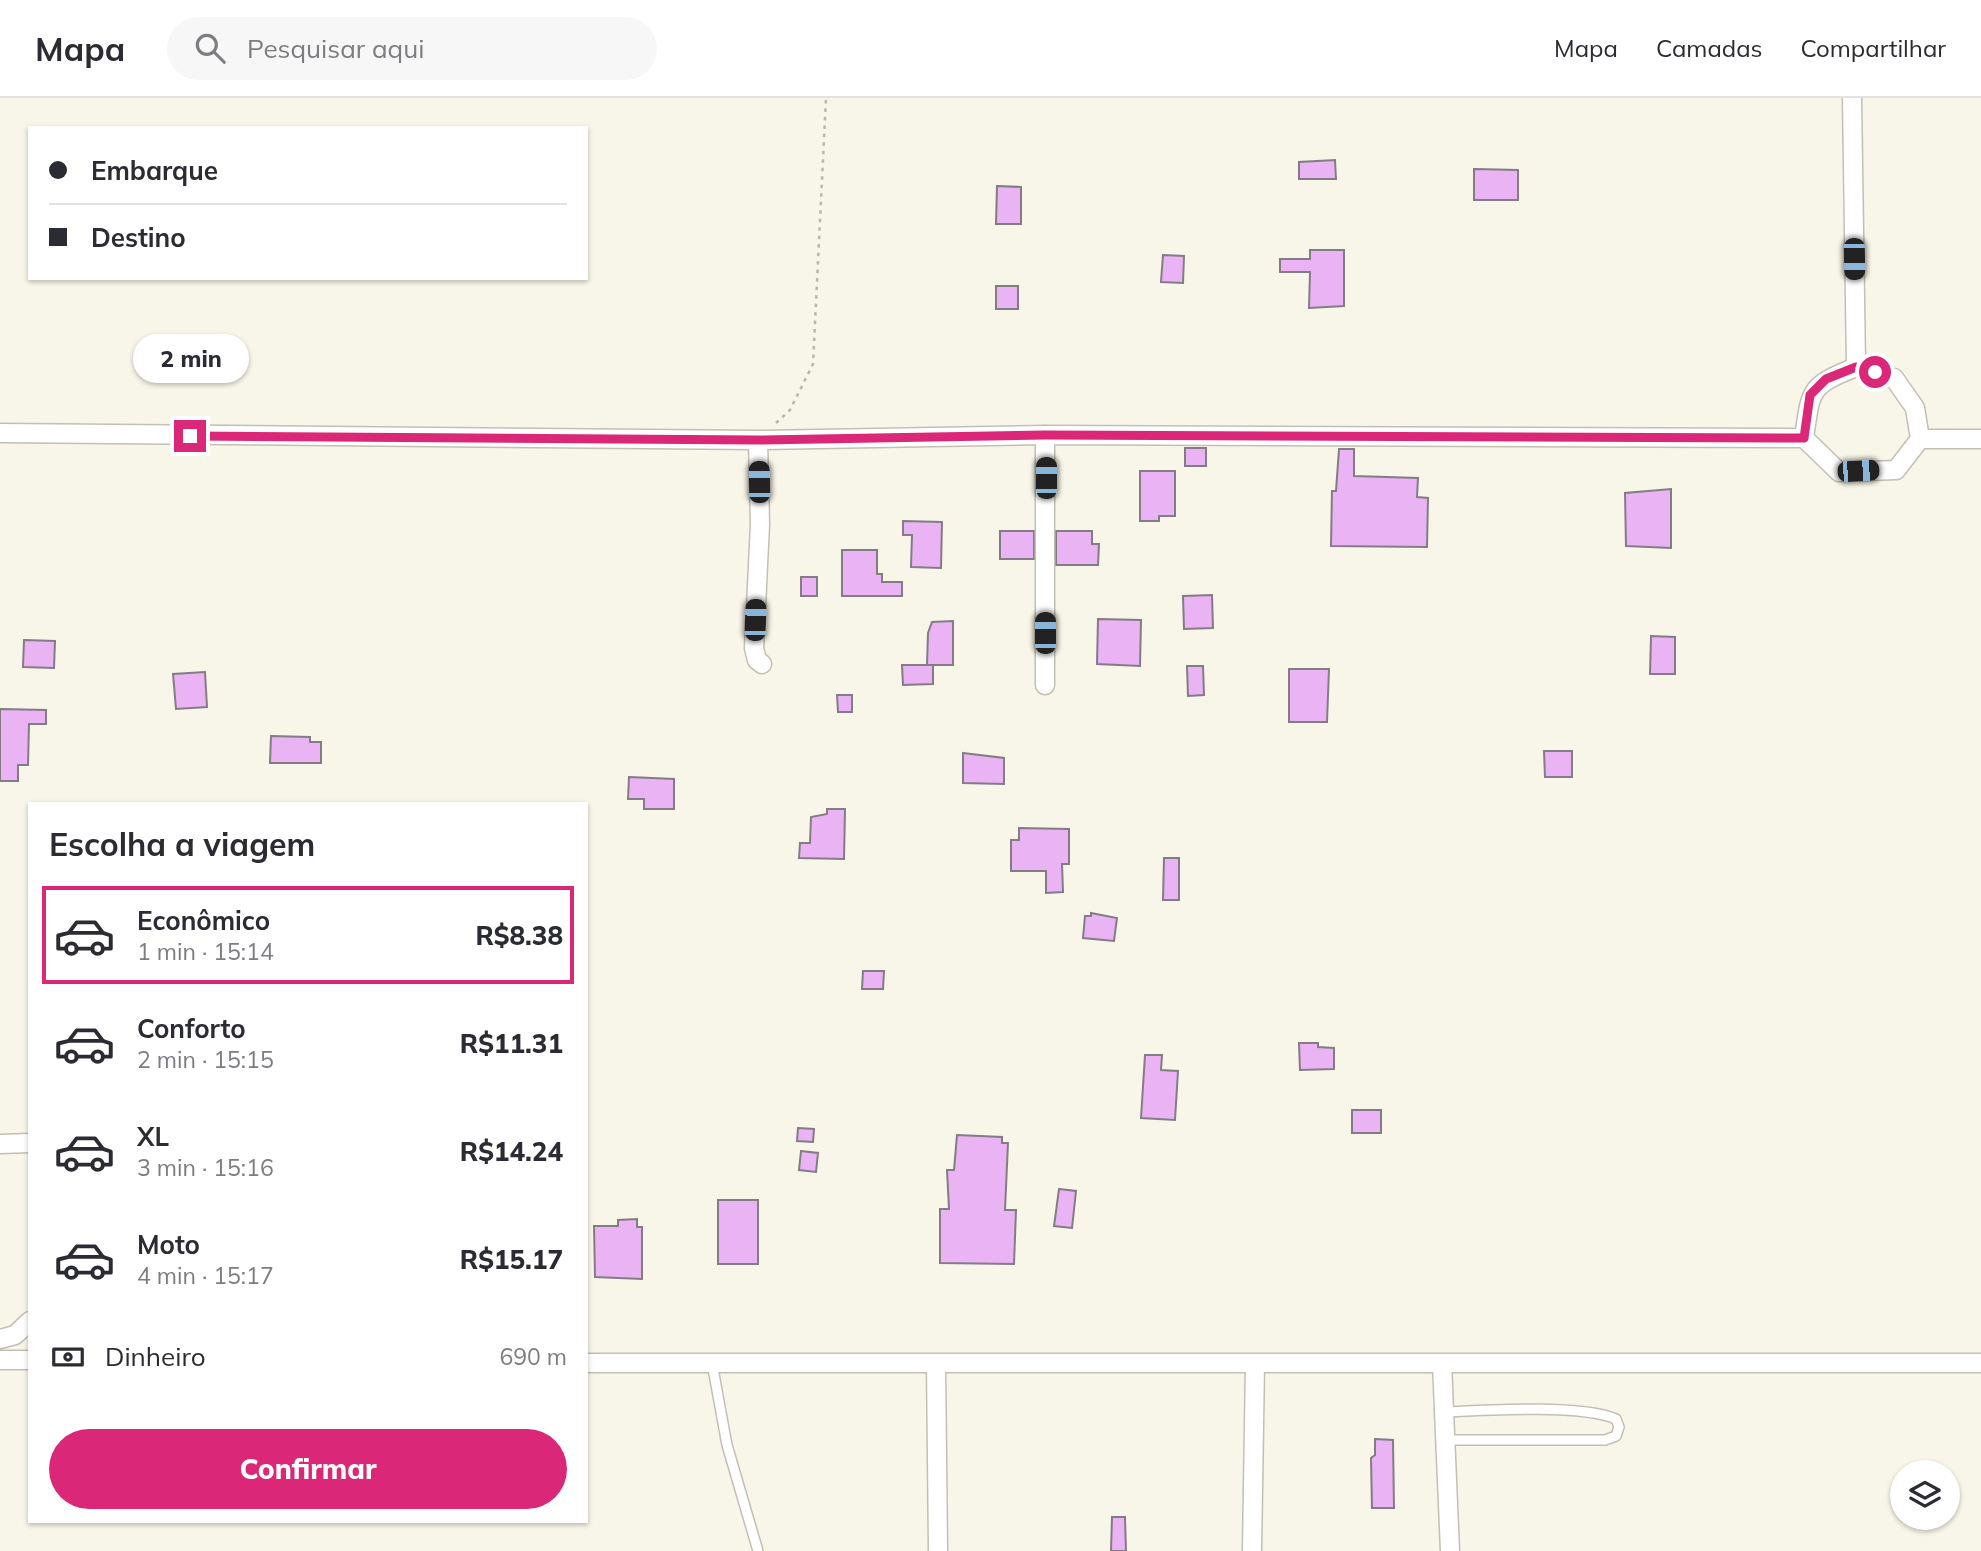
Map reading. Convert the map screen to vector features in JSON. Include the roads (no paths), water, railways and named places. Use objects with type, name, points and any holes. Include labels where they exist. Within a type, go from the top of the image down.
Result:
[{"type":"street","points":[[1852,98],[1856,367]]},
{"type":"street","points":[[0,433],[758,440],[1045,435],[1804,438],[1839,472],[1896,470],[1920,439],[1915,408],[1894,378],[1856,367],[1826,379],[1810,395],[1804,438]]},
{"type":"street","points":[[1045,435],[1045,685]]},
{"type":"street","points":[[1920,439],[1981,439]]},
{"type":"street","points":[[758,440],[760,524],[754,648],[757,660],[762,664]]},
{"type":"street","points":[[0,1144],[28,1143]]},
{"type":"street","points":[[0,1339],[15,1335],[28,1323]]},
{"type":"street","points":[[0,1360],[28,1360]]},
{"type":"street","points":[[588,1363],[1981,1363]]},
{"type":"street","points":[[936,1363],[938,1551]]},
{"type":"street","points":[[1252,1551],[1255,1363]]},
{"type":"street","points":[[1442,1363],[1450,1551]]},
{"type":"lane","points":[[712,1363],[724,1435],[758,1551]]},
{"type":"lane","points":[[1444,1412],[1538,1410],[1606,1414],[1616,1419],[1619,1427],[1616,1436],[1605,1440],[1445,1440]]}]
